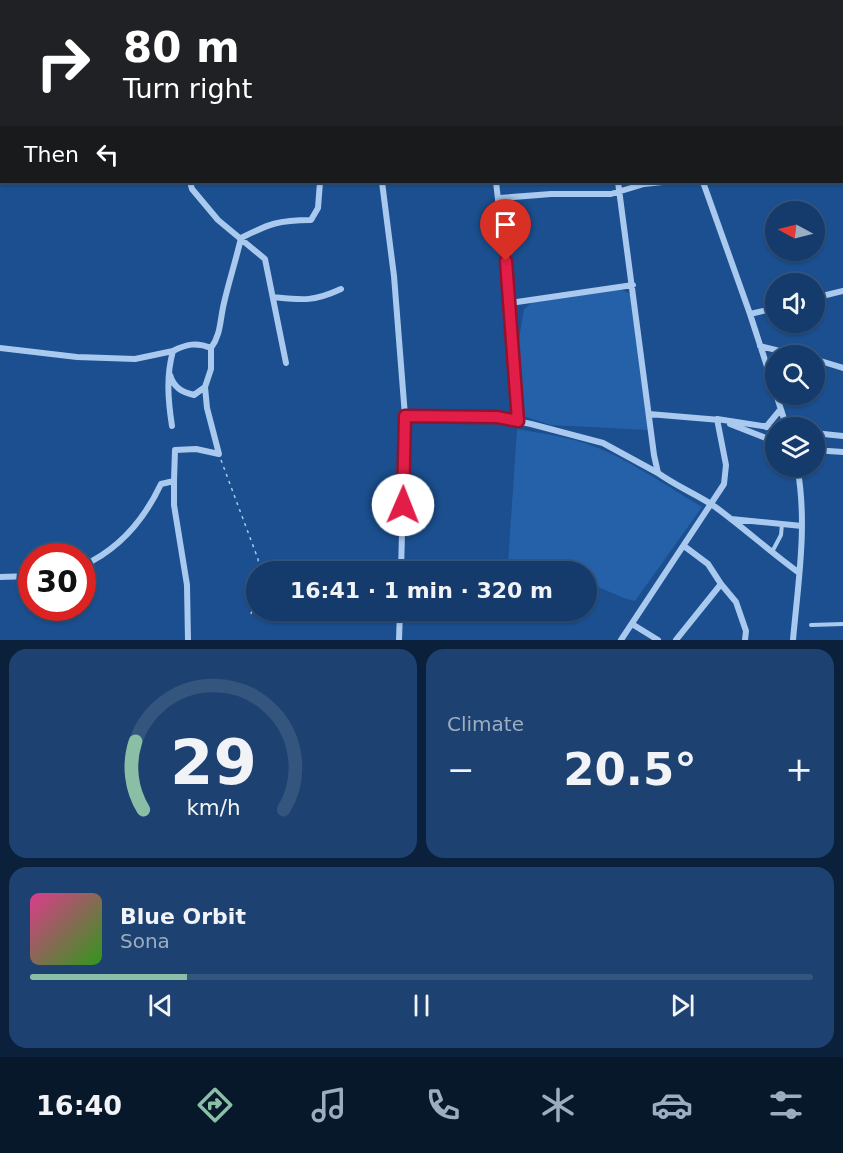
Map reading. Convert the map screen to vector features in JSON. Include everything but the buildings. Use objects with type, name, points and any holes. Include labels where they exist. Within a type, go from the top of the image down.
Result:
[{"type":"street","points":[[190,183],[203,204],[218,220],[265,259],[286,363]]},
{"type":"street","points":[[188,640],[187,585],[174,505],[175,450],[196,449],[219,454],[207,408],[205,387],[211,369],[211,348],[216,342],[220,328],[223,306],[241,238],[267,225],[286,220],[310,220],[318,208],[320,183]]},
{"type":"street","points":[[382,183],[394,276],[405,416],[401,561]]},
{"type":"street","points":[[496,183],[500,198],[510,303],[518,421]]},
{"type":"street","points":[[618,183],[658,473]]},
{"type":"street","points":[[500,198],[619,192],[654,183]]},
{"type":"street","points":[[703,183],[750,314],[783,417]]},
{"type":"street","points":[[510,303],[633,285]]},
{"type":"street","points":[[273,297],[320,299],[340,289]]},
{"type":"street","points":[[825,295],[843,291]]},
{"type":"street","points":[[750,314],[765,311]]},
{"type":"street","points":[[0,348],[77,357],[135,359],[174,351],[184,345],[202,344],[211,348]]},
{"type":"street","points":[[760,346],[765,347]]},
{"type":"street","points":[[172,426],[168,402],[168,369],[174,351]]},
{"type":"street","points":[[825,362],[843,368]]},
{"type":"street","points":[[168,369],[172,382],[182,392],[194,395],[205,387]]},
{"type":"street","points":[[774,417],[780,410]]},
{"type":"street","points":[[649,414],[717,419],[765,427]]},
{"type":"street","points":[[405,416],[497,417],[603,443],[712,505],[798,572]]},
{"type":"street","points":[[717,419],[765,438]]},
{"type":"street","points":[[621,640],[724,484],[726,471],[717,419]]},
{"type":"street","points":[[825,434],[843,436]]},
{"type":"street","points":[[825,451],[843,452]]},
{"type":"street","points":[[793,640],[802,526],[799,477]]},
{"type":"street","points":[[96,559],[110,552],[136,526],[161,484],[174,481]]},
{"type":"street","points":[[731,519],[802,526]]},
{"type":"street","points":[[684,546],[708,564],[736,602],[746,631],[745,640]]},
{"type":"street","points":[[0,577],[18,576]]},
{"type":"street","points":[[676,640],[721,584]]},
{"type":"street","points":[[399,640],[400,621]]},
{"type":"street","points":[[632,624],[658,640]]},
{"type":"lane","points":[[771,553],[781,535],[782,524]]},
{"type":"lane","points":[[811,625],[843,624]]},
{"type":"path","points":[[219,454],[258,561]]},
{"type":"shaded area","points":[[620,289],[630,294],[648,430],[551,425],[520,415],[517,351],[524,309],[531,303]]},
{"type":"shaded area","points":[[517,429],[567,438],[599,448],[629,463],[702,507],[635,601],[597,587],[597,561],[508,561]]},
{"type":"route","points":[[403,505],[405,416],[497,417],[518,421],[506,261]]}]
